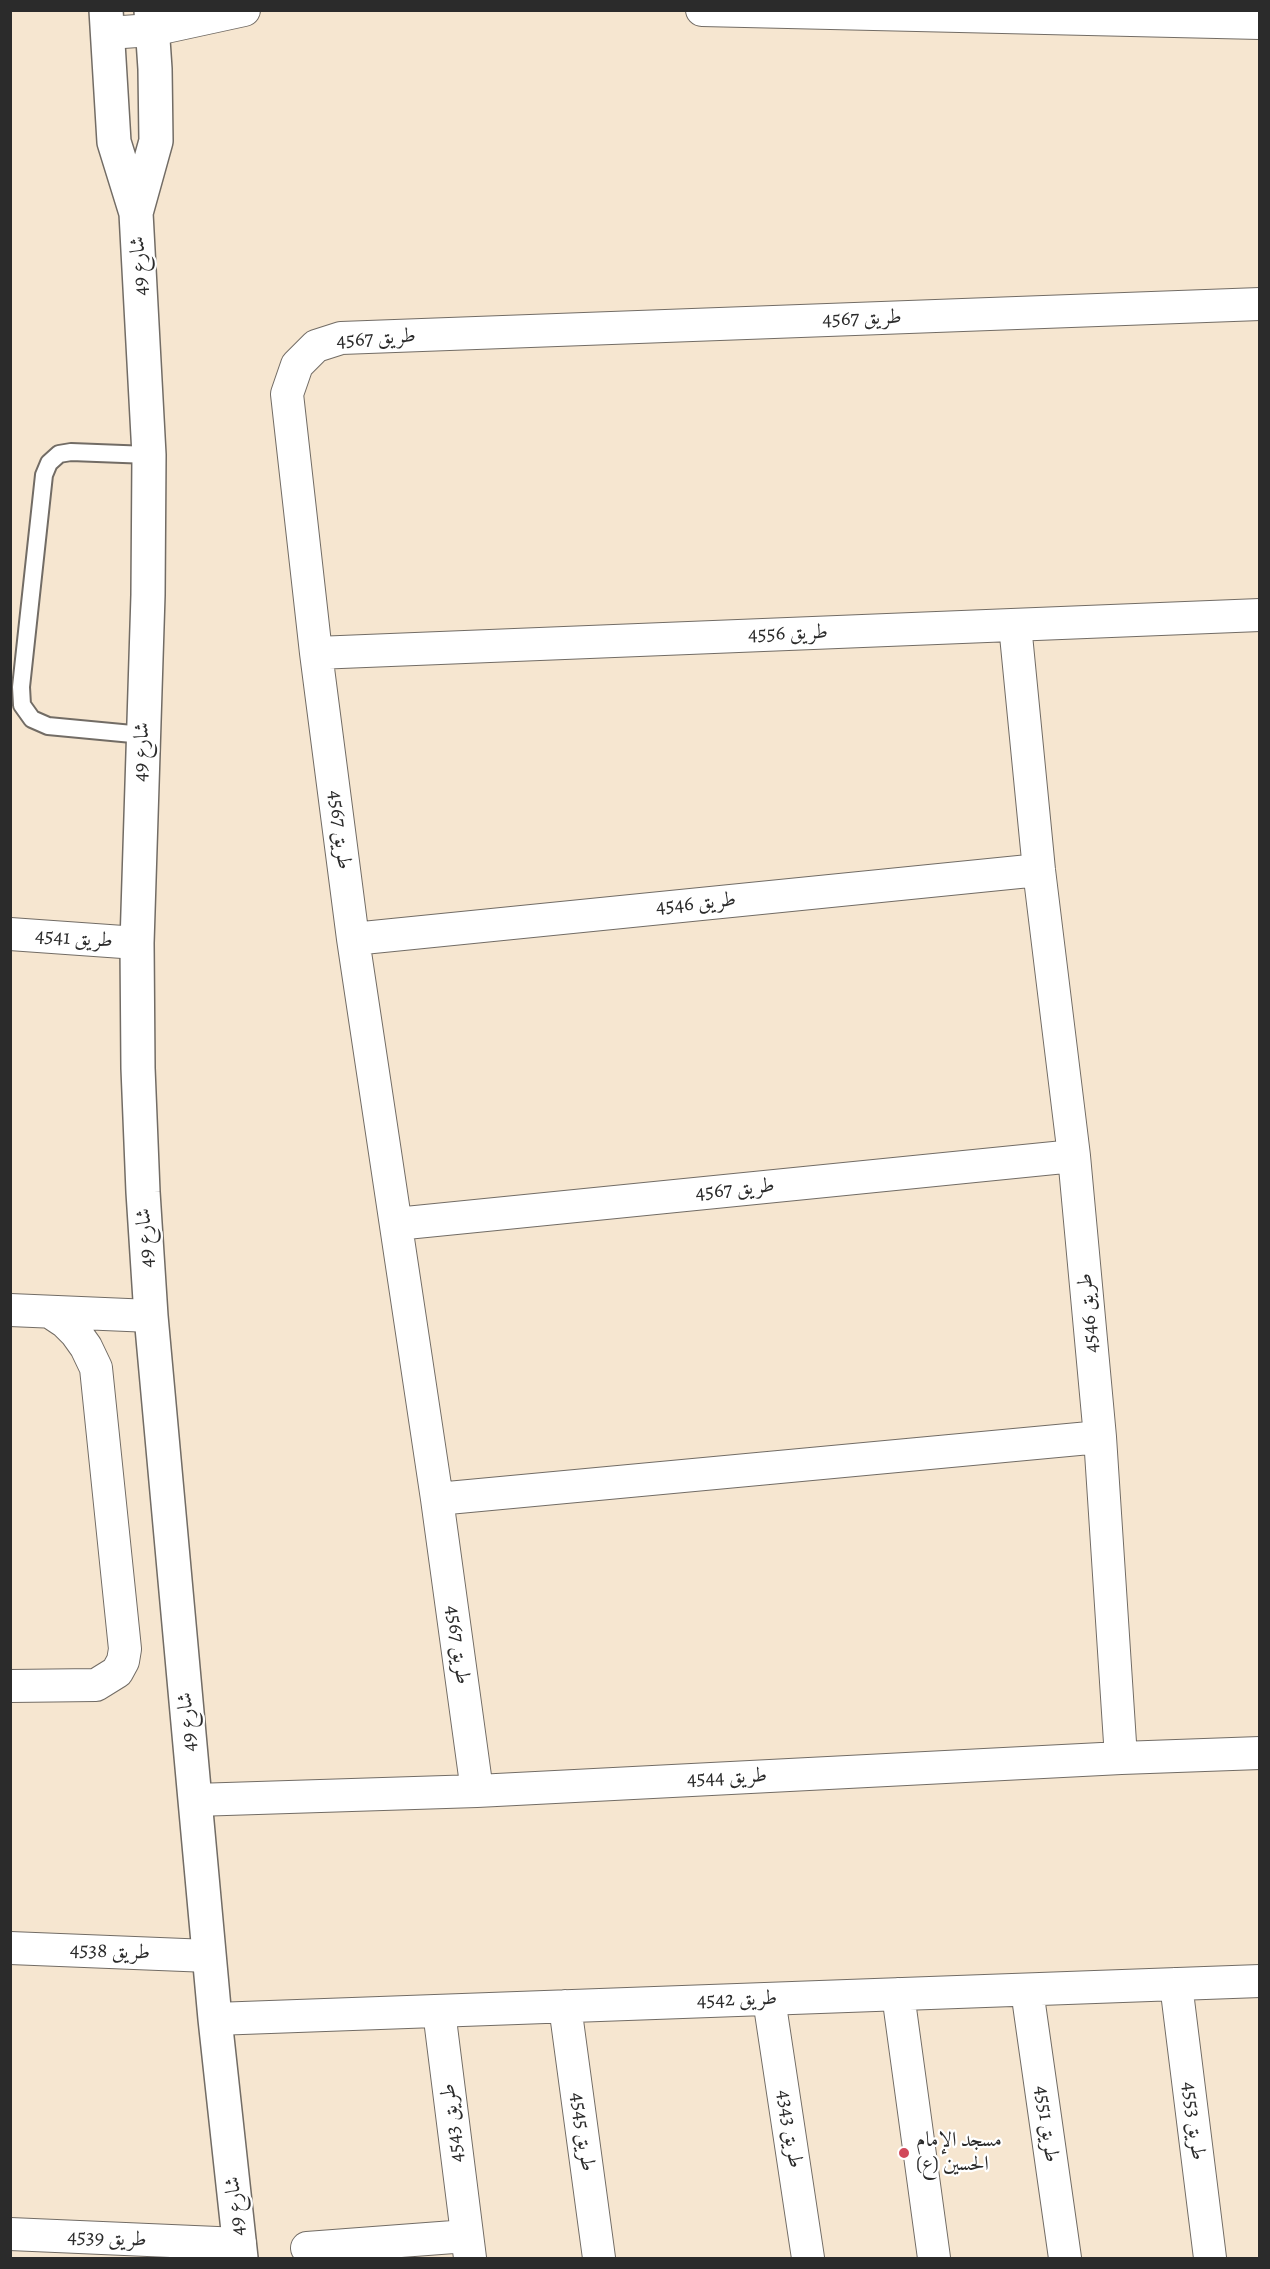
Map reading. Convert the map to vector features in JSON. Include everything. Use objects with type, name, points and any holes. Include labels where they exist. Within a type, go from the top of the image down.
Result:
[{"type":"street","points":[[107,22],[152,20],[244,10]]},
{"type":"street","points":[[702,10],[1260,22]]},
{"type":"street","name":"شارع 49","points":[[136,213],[156,141],[152,20]]},
{"type":"street","name":"شارع 49","points":[[107,22],[114,142],[136,213],[149,455],[148,595],[137,943],[138,1068],[151,1316],[215,2019],[241,2251]]},
{"type":"street","name":"طريق 4567","points":[[477,1791],[437,1500],[353,939],[316,653],[287,394],[297,365],[316,346],[341,338],[1260,304]]},
{"type":"street","name":"طريق 4556","points":[[316,653],[1260,615]]},
{"type":"street","name":"طريق 4546","points":[[1015,625],[1039,870],[1074,1156],[1100,1437],[1121,1758]]},
{"type":"street","name":"طريق 4546","points":[[353,939],[1039,870]]},
{"type":"street","name":"طريق 4541","points":[[10,934],[137,943]]},
{"type":"street","name":"طريق 4567","points":[[396,1224],[1074,1156]]},
{"type":"street","points":[[10,1310],[151,1316]]},
{"type":"street","points":[[10,1686],[96,1685],[117,1672],[123,1661],[125,1649],[96,1368],[86,1347],[76,1334],[51,1312]]},
{"type":"street","points":[[437,1500],[1100,1437]]},
{"type":"street","name":"طريق 4544","points":[[195,1800],[477,1791],[1121,1758],[1260,1754]]},
{"type":"street","name":"طريق 4538","points":[[10,1948],[210,1956]]},
{"type":"street","name":"طريق 4542","points":[[215,2019],[1260,1981]]},
{"type":"street","name":"طريق 4553","points":[[1176,1984],[1210,2259]]},
{"type":"street","name":"طريق 4551","points":[[1027,1990],[1065,2259]]},
{"type":"street","points":[[898,1994],[934,2259]]},
{"type":"street","name":"طريق 4343","points":[[769,1999],[808,2259]]},
{"type":"street","name":"طريق 4545","points":[[565,2006],[599,2259]]},
{"type":"street","name":"طريق 4543","points":[[307,2248],[468,2247],[439,2011]]},
{"type":"street","name":"طريق 4539","points":[[10,2234],[241,2251]]},
{"type":"lane","points":[[143,735],[48,726],[32,719],[22,705],[21,687],[44,475],[49,463],[59,454],[71,452],[149,455]]},
{"type":"place","name":"مسجد الإمام الحسين (ع)","points":[[904,2153]]}]
